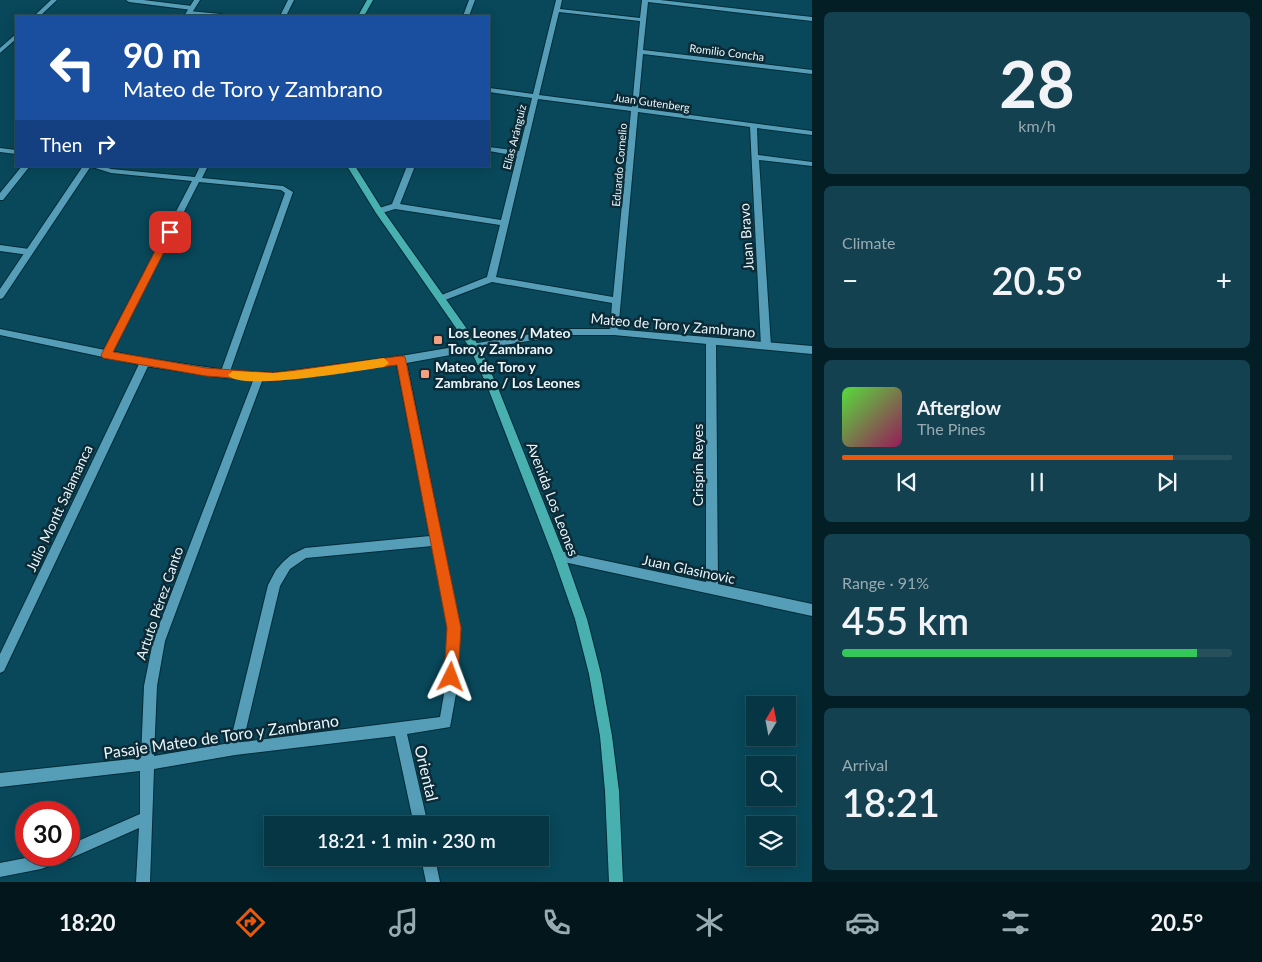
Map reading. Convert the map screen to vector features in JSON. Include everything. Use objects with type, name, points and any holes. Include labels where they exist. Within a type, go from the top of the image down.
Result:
[{"type":"main road","points":[[362,15],[370,0]]},
{"type":"main road","name":"Avenida Los Leones","points":[[352,167],[380,212],[474,346],[493,388],[559,556],[582,619],[603,718],[612,791],[616,882]]},
{"type":"street","points":[[38,15],[54,0]]},
{"type":"street","points":[[129,0],[213,15]]},
{"type":"street","points":[[189,12],[197,0]]},
{"type":"street","points":[[284,15],[291,0]]},
{"type":"street","points":[[466,15],[472,0]]},
{"type":"street","name":"Elías Aránguiz","points":[[491,279],[559,0]]},
{"type":"street","points":[[645,0],[812,19]]},
{"type":"street","name":"Eduardo Cornelio","points":[[614,332],[645,0]]},
{"type":"street","points":[[556,10],[643,20]]},
{"type":"street","points":[[0,51],[15,37]]},
{"type":"street","name":"Romilio Concha","points":[[640,52],[812,72]]},
{"type":"street","name":"Juan Gutenberg","points":[[490,90],[812,133]]},
{"type":"street","name":"Juan Bravo","points":[[753,126],[766,346]]},
{"type":"street","points":[[490,149],[522,154]]},
{"type":"street","points":[[0,150],[15,152]]},
{"type":"street","points":[[755,157],[812,164]]},
{"type":"street","points":[[0,198],[25,167]]},
{"type":"street","points":[[0,296],[85,167]]},
{"type":"street","points":[[97,167],[111,171],[283,188],[289,192],[225,374]]},
{"type":"street","points":[[106,355],[203,167]]},
{"type":"street","points":[[395,206],[410,167]]},
{"type":"street","points":[[380,212],[395,206],[505,223]]},
{"type":"street","points":[[0,248],[29,252]]},
{"type":"street","points":[[442,298],[491,279]]},
{"type":"street","name":"Mateo de Toro y Zambrano","points":[[491,279],[617,301]]},
{"type":"street","name":"Mateo de Toro y Zambrano","points":[[0,332],[145,362],[225,374],[259,376],[295,376],[401,360],[561,332],[614,332],[812,350]]},
{"type":"street","name":"Crispín Reyes","points":[[711,341],[712,589]]},
{"type":"street","points":[[235,748],[274,585],[279,574],[287,564],[305,553],[436,541],[401,360]]},
{"type":"street","name":"Julio Montt Salamanca","points":[[0,667],[145,362]]},
{"type":"street","name":"Artuto Pérez Canto","points":[[143,882],[149,690],[155,656],[259,376]]},
{"type":"street","name":"Pasaje Mateo de Toro y Zambrano","points":[[0,780],[147,764],[235,748],[446,723],[450,694],[454,628],[436,541]]},
{"type":"street","name":"Juan Glasinovic","points":[[559,556],[812,610]]},
{"type":"street","name":"Oriental","points":[[400,728],[419,816]]},
{"type":"street","points":[[80,847],[145,819]]},
{"type":"street","points":[[0,870],[20,866]]},
{"type":"street","points":[[430,866],[433,882]]},
{"type":"slow traffic","points":[[233,375],[295,376],[384,363]]},
{"type":"place","name":"Los Leones / Mateo Toro y Zambrano","points":[[438,340]]},
{"type":"place","name":"Mateo de Toro y Zambrano / Los Leones","points":[[425,374]]},
{"type":"route","points":[[170,232],[106,355],[206,372],[273,377],[295,376],[401,360],[454,628],[451,677]]}]
